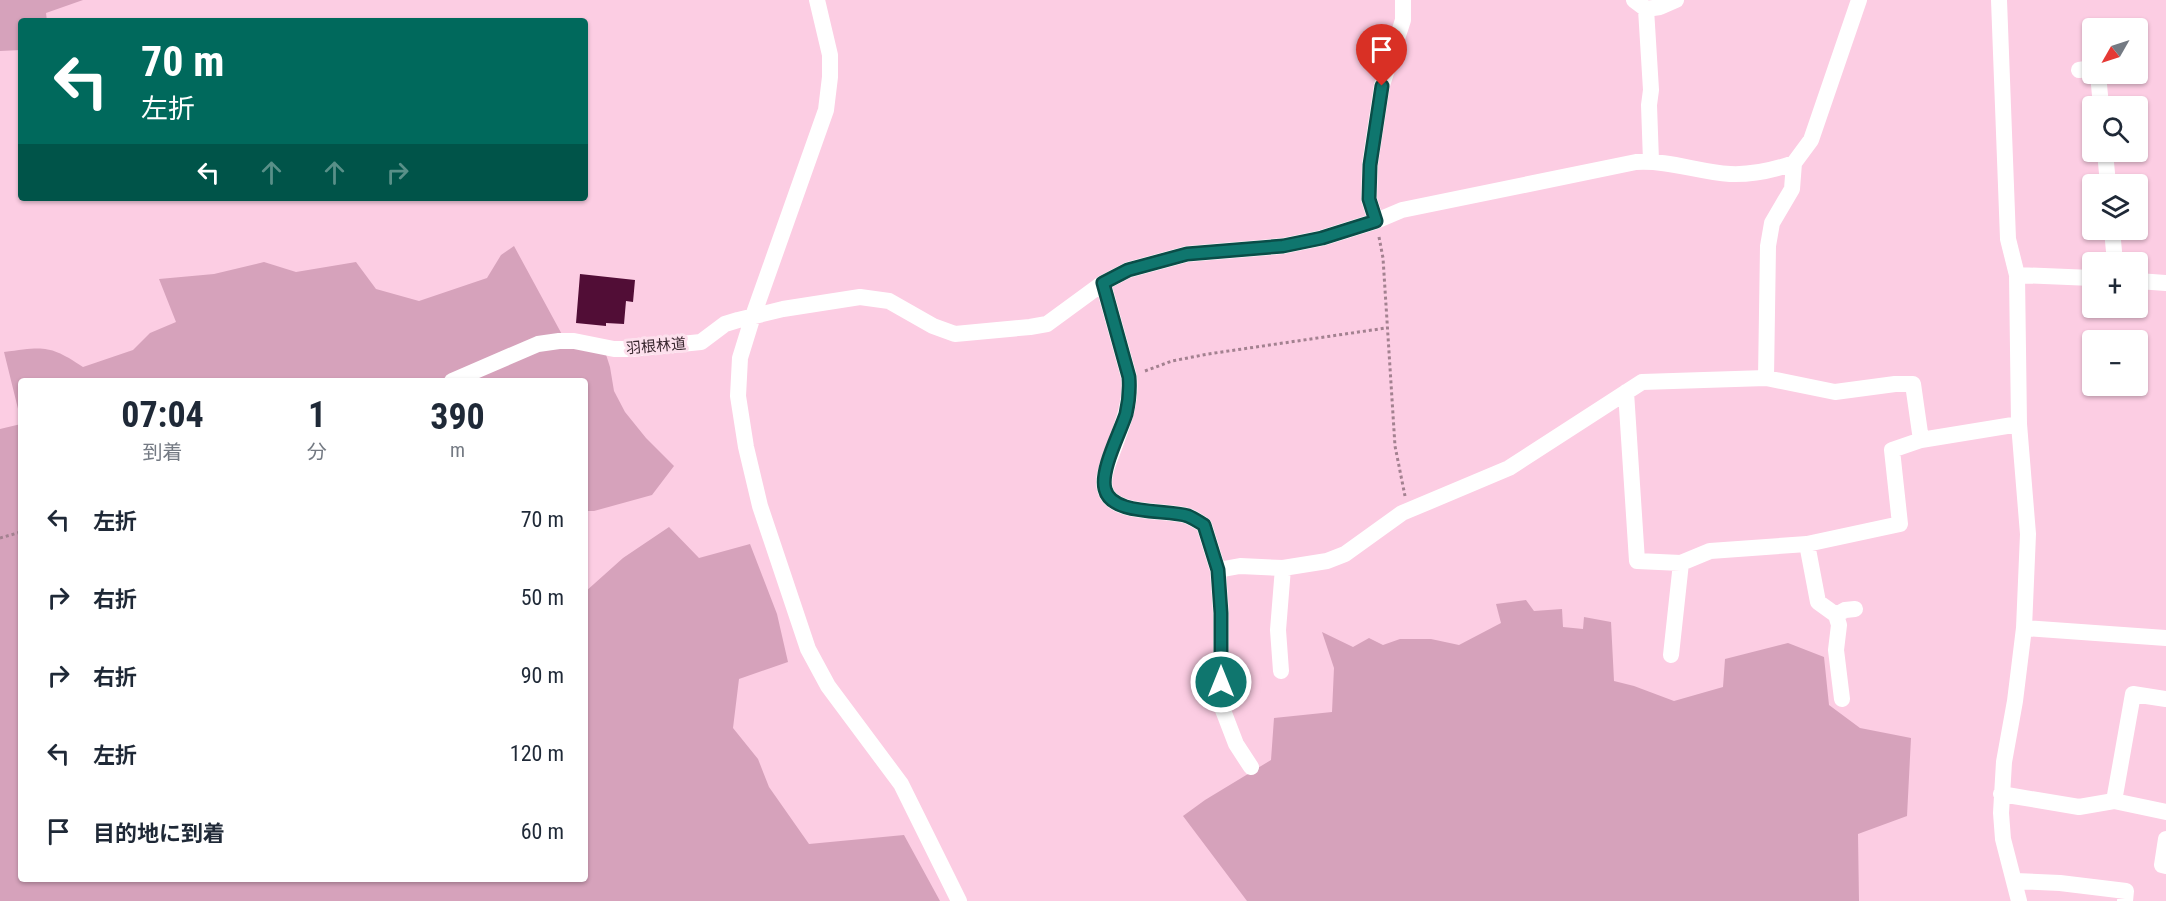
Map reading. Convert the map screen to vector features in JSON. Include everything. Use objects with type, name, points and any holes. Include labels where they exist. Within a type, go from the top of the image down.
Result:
[{"type":"street","points":[[817,0],[830,55],[826,110],[740,358],[738,396],[746,447],[760,506],[808,649],[828,686],[902,784],[959,901]]},
{"type":"street","points":[[1376,221],[1369,199],[1370,165],[1382,86],[1403,20],[1402,0]]},
{"type":"street","points":[[1651,161],[1649,105],[1651,90],[1640,5],[1660,7],[1677,0]]},
{"type":"street","points":[[1766,378],[1768,246],[1772,223],[1792,189],[1794,163],[1811,140],[1859,0]]},
{"type":"street","points":[[1999,0],[2008,239],[2017,275],[2019,424],[2028,534],[2024,628],[2001,794],[2003,839],[2019,901]]},
{"type":"street","name":"羽根林道","points":[[460,378],[538,344],[566,341],[614,349],[631,349],[701,342],[725,324],[753,316],[860,297],[889,300],[933,327],[955,334],[1047,324],[1103,283],[1128,270],[1187,254],[1283,246],[1322,238],[1402,210],[1636,162],[1651,161],[1730,174],[1774,170],[1794,163]]},
{"type":"street","points":[[2017,275],[2082,278]]},
{"type":"street","points":[[2148,282],[2166,283]]},
{"type":"street","points":[[1103,283],[1129,377],[1130,392],[1126,412],[1105,473],[1104,488],[1109,498],[1122,507],[1188,516],[1204,525],[1218,570],[1221,613],[1221,705],[1236,744],[1251,767]]},
{"type":"street","points":[[1218,570],[1240,566],[1283,568],[1327,561],[1345,554],[1409,509],[1509,468],[1642,382],[1766,378],[1835,392],[1895,384],[1913,384],[1920,440]]},
{"type":"street","points":[[1626,392],[1637,561],[1681,563],[1710,551],[1807,544],[1900,524],[1892,450],[1920,440],[2019,424]]},
{"type":"street","points":[[1807,544],[1818,602],[1836,615],[1839,625],[1836,650],[1842,699]]},
{"type":"street","points":[[1671,655],[1681,563]]},
{"type":"street","points":[[1281,671],[1278,630],[1283,568]]},
{"type":"street","points":[[1836,615],[1845,610],[1855,609]]},
{"type":"street","points":[[2024,628],[2166,638]]},
{"type":"street","points":[[2114,801],[2133,694],[2166,699]]},
{"type":"street","points":[[2001,794],[2079,807],[2114,801],[2166,812]]},
{"type":"street","points":[[2166,838],[2162,865],[2166,866]]},
{"type":"street","points":[[2015,881],[2060,883],[2126,891],[2125,901]]},
{"type":"path","points":[[1376,221],[1383,258],[1395,446],[1403,491],[1409,509]]},
{"type":"path","points":[[1129,377],[1172,361],[1208,354],[1386,328]]},
{"type":"path","points":[[0,538],[18,533]]},
{"type":"shaded area","points":[[0,0],[83,0],[46,13],[47,18],[18,18],[18,50],[0,51]]},
{"type":"shaded area","points":[[514,246],[565,340],[601,339],[610,367],[614,391],[625,412],[646,438],[674,466],[652,495],[588,511],[588,378],[18,378],[18,409],[4,352],[45,349],[62,354],[83,367],[133,350],[150,333],[176,322],[159,279],[214,274],[264,262],[296,272],[356,262],[376,289],[419,301],[487,278],[501,255]]},
{"type":"shaded area","points":[[18,425],[18,882],[588,882],[588,589],[623,558],[669,527],[699,558],[750,544],[777,614],[788,662],[739,679],[733,728],[758,759],[769,787],[809,844],[904,835],[940,901],[0,901],[0,429]]},
{"type":"shaded area","points":[[1526,600],[1534,611],[1562,609],[1563,627],[1583,629],[1584,617],[1611,622],[1614,681],[1674,701],[1723,687],[1725,659],[1788,643],[1824,657],[1829,705],[1860,728],[1911,738],[1907,816],[1858,834],[1859,901],[1247,901],[1183,816],[1271,760],[1274,718],[1332,712],[1334,668],[1322,632],[1353,647],[1369,638],[1383,645],[1400,639],[1431,639],[1459,645],[1501,623],[1496,604]]},
{"type":"building","points":[[580,274],[635,280],[633,302],[626,301],[624,324],[606,323],[606,326],[576,323]]},
{"type":"route","points":[[1221,682],[1221,613],[1218,570],[1204,525],[1188,516],[1122,507],[1109,498],[1104,488],[1105,473],[1126,412],[1130,392],[1129,377],[1103,283],[1128,270],[1187,254],[1283,246],[1322,238],[1376,221],[1369,199],[1370,165],[1382,86]]}]
